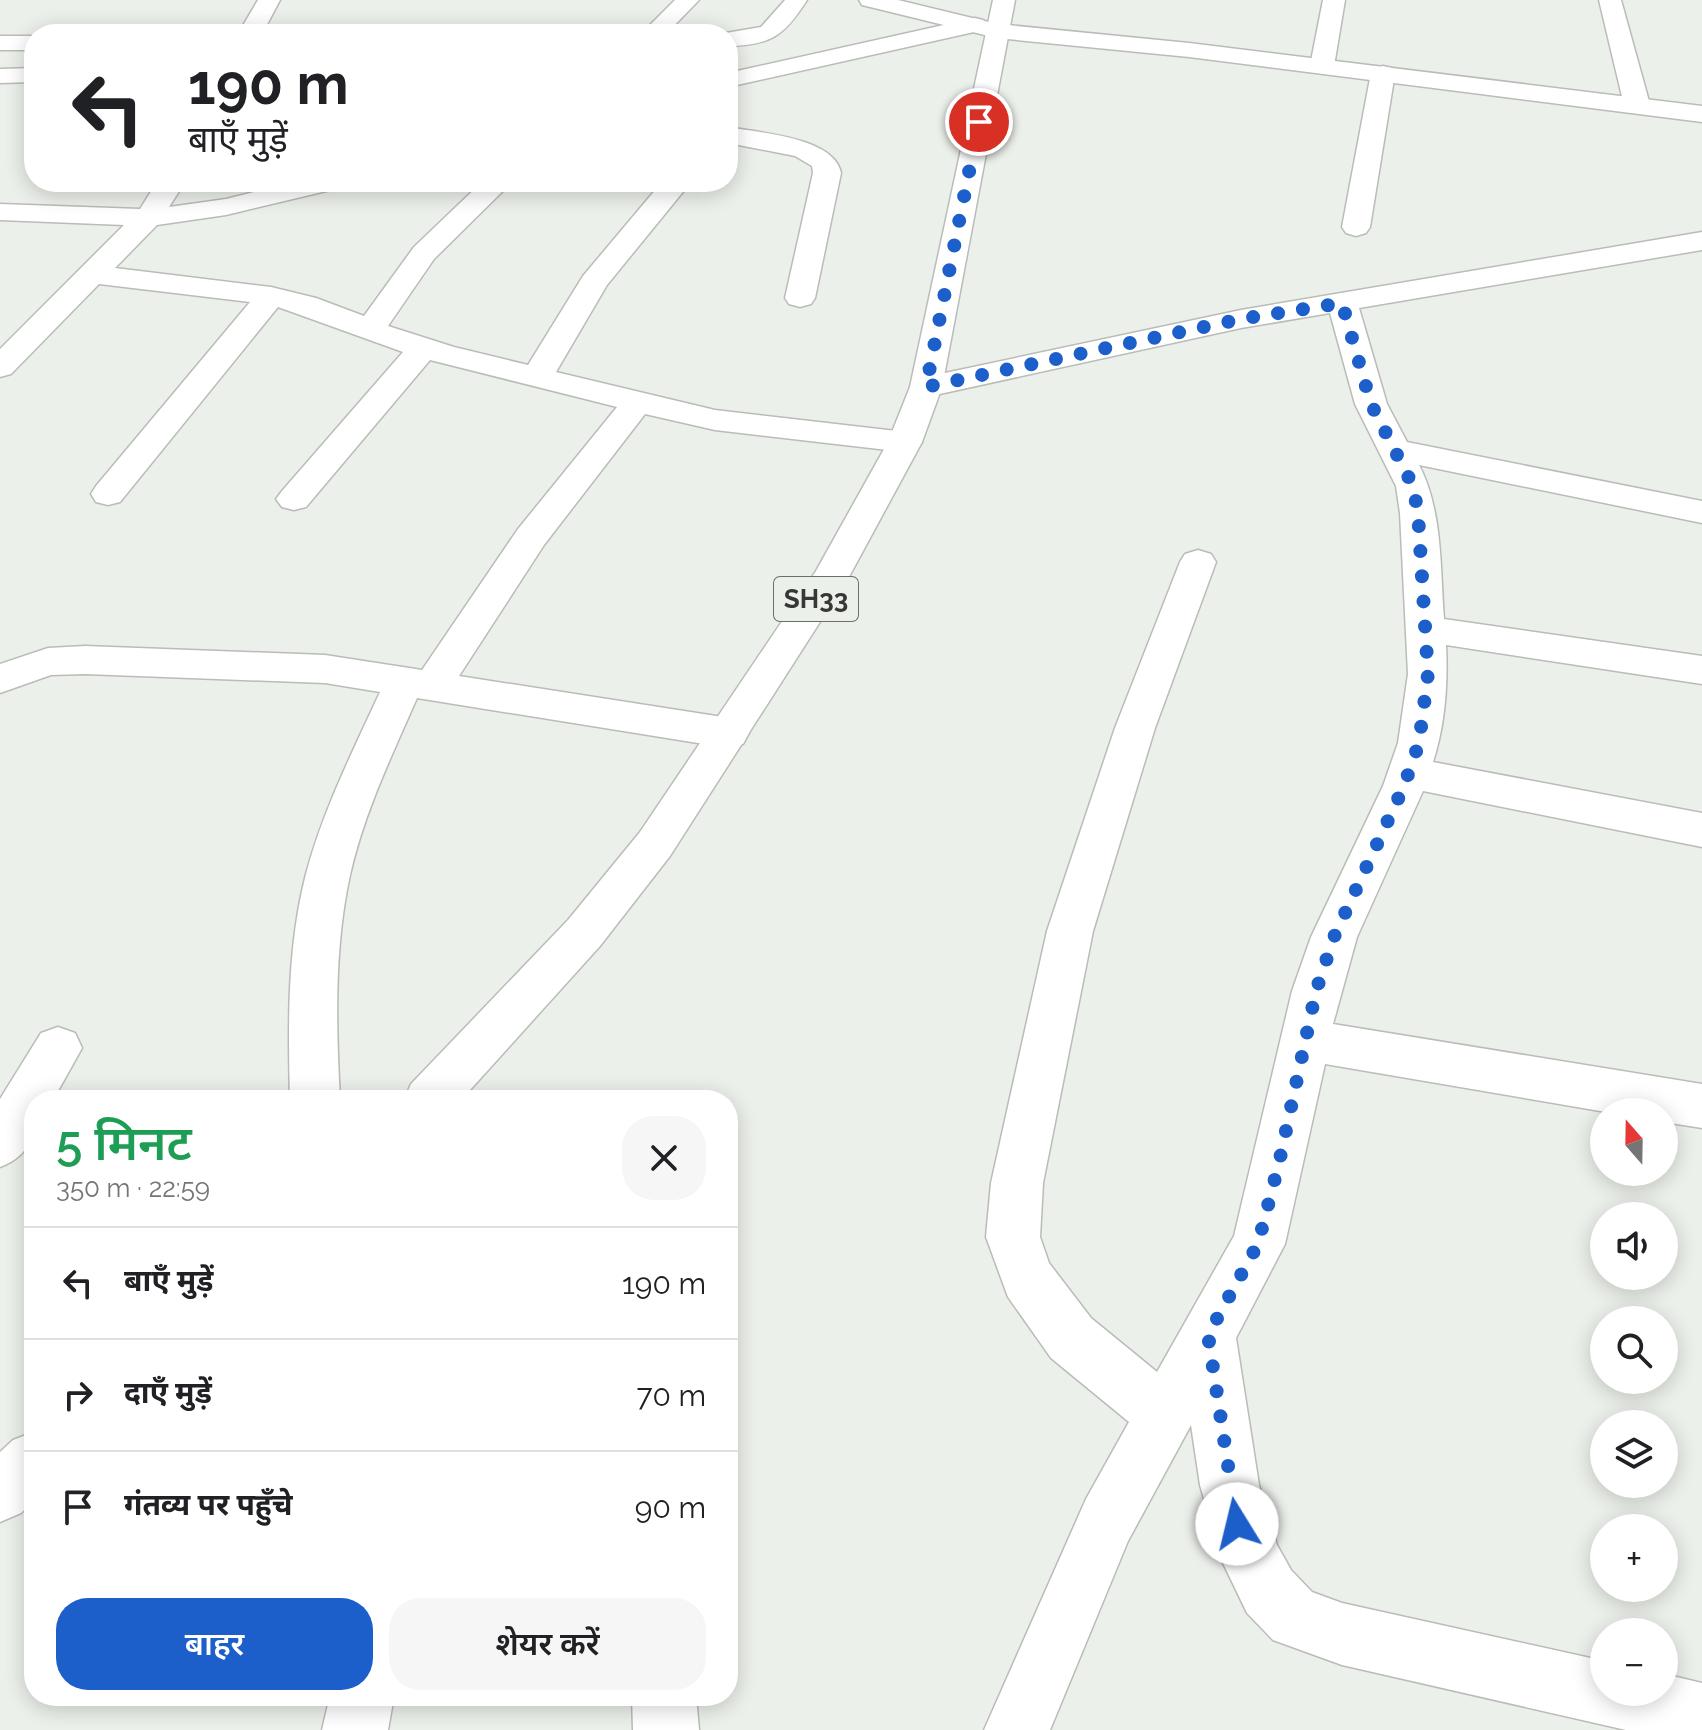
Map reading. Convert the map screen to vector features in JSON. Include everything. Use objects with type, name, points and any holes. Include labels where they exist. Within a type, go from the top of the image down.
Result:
[{"type":"street","points":[[256,24],[269,0]]},
{"type":"street","points":[[663,24],[688,0]]},
{"type":"street","points":[[738,39],[759,38],[771,33],[796,0]]},
{"type":"street","points":[[870,0],[1322,66],[1702,114]]},
{"type":"street","points":[[1322,66],[1334,0]]},
{"type":"street","points":[[1610,0],[1637,105]]},
{"type":"street","points":[[738,78],[992,19]]},
{"type":"street","name":"SH33","points":[[438,1090],[584,933],[655,844],[832,575],[905,442],[926,387],[992,19]]},
{"type":"street","points":[[0,43],[24,43]]},
{"type":"street","points":[[1356,227],[1383,73]]},
{"type":"street","points":[[0,76],[24,75]]},
{"type":"street","points":[[738,137],[803,150],[825,162],[827,173],[800,298]]},
{"type":"street","points":[[0,367],[148,218],[165,192]]},
{"type":"street","points":[[0,212],[148,218],[226,207],[288,192]]},
{"type":"street","points":[[370,330],[424,253],[488,192]]},
{"type":"street","points":[[538,376],[594,282],[669,192]]},
{"type":"street","points":[[926,387],[1241,319],[1702,241]]},
{"type":"street","points":[[93,274],[271,296],[305,304],[423,348],[715,420],[905,442]]},
{"type":"street","points":[[108,494],[271,296]]},
{"type":"street","points":[[1017,1730],[1107,1520],[1258,1244],[1316,991],[1334,937],[1419,743],[1428,674],[1416,499],[1413,486],[1371,404],[1342,303]]},
{"type":"street","points":[[294,499],[423,348]]},
{"type":"street","points":[[315,1090],[313,1045],[319,924],[329,873],[354,798],[418,684],[639,400]]},
{"type":"street","points":[[1393,449],[1702,512]]},
{"type":"street","points":[[1166,1415],[1071,1338],[1027,1278],[1013,1237],[1017,1183],[1070,931],[1135,728],[1198,562]]},
{"type":"street","points":[[1425,629],[1702,670]]},
{"type":"street","points":[[0,679],[48,662],[85,660],[325,669],[729,733]]},
{"type":"street","points":[[1408,773],[1702,830]]},
{"type":"street","points":[[1306,1040],[1702,1106]]},
{"type":"street","points":[[33,1090],[58,1048]]},
{"type":"street","points":[[0,1144],[24,1104]]},
{"type":"street","points":[[1208,1335],[1237,1524],[1263,1584],[1291,1615],[1342,1634],[1702,1715]]},
{"type":"street","points":[[0,1492],[24,1470]]},
{"type":"street","points":[[355,1730],[360,1706]]},
{"type":"street","points":[[665,1706],[666,1730]]},
{"type":"route","points":[[979,122],[926,387],[1241,319],[1342,303],[1371,404],[1413,486],[1418,513],[1428,674],[1419,743],[1404,786],[1334,937],[1316,991],[1258,1244],[1208,1335],[1237,1524]]}]
